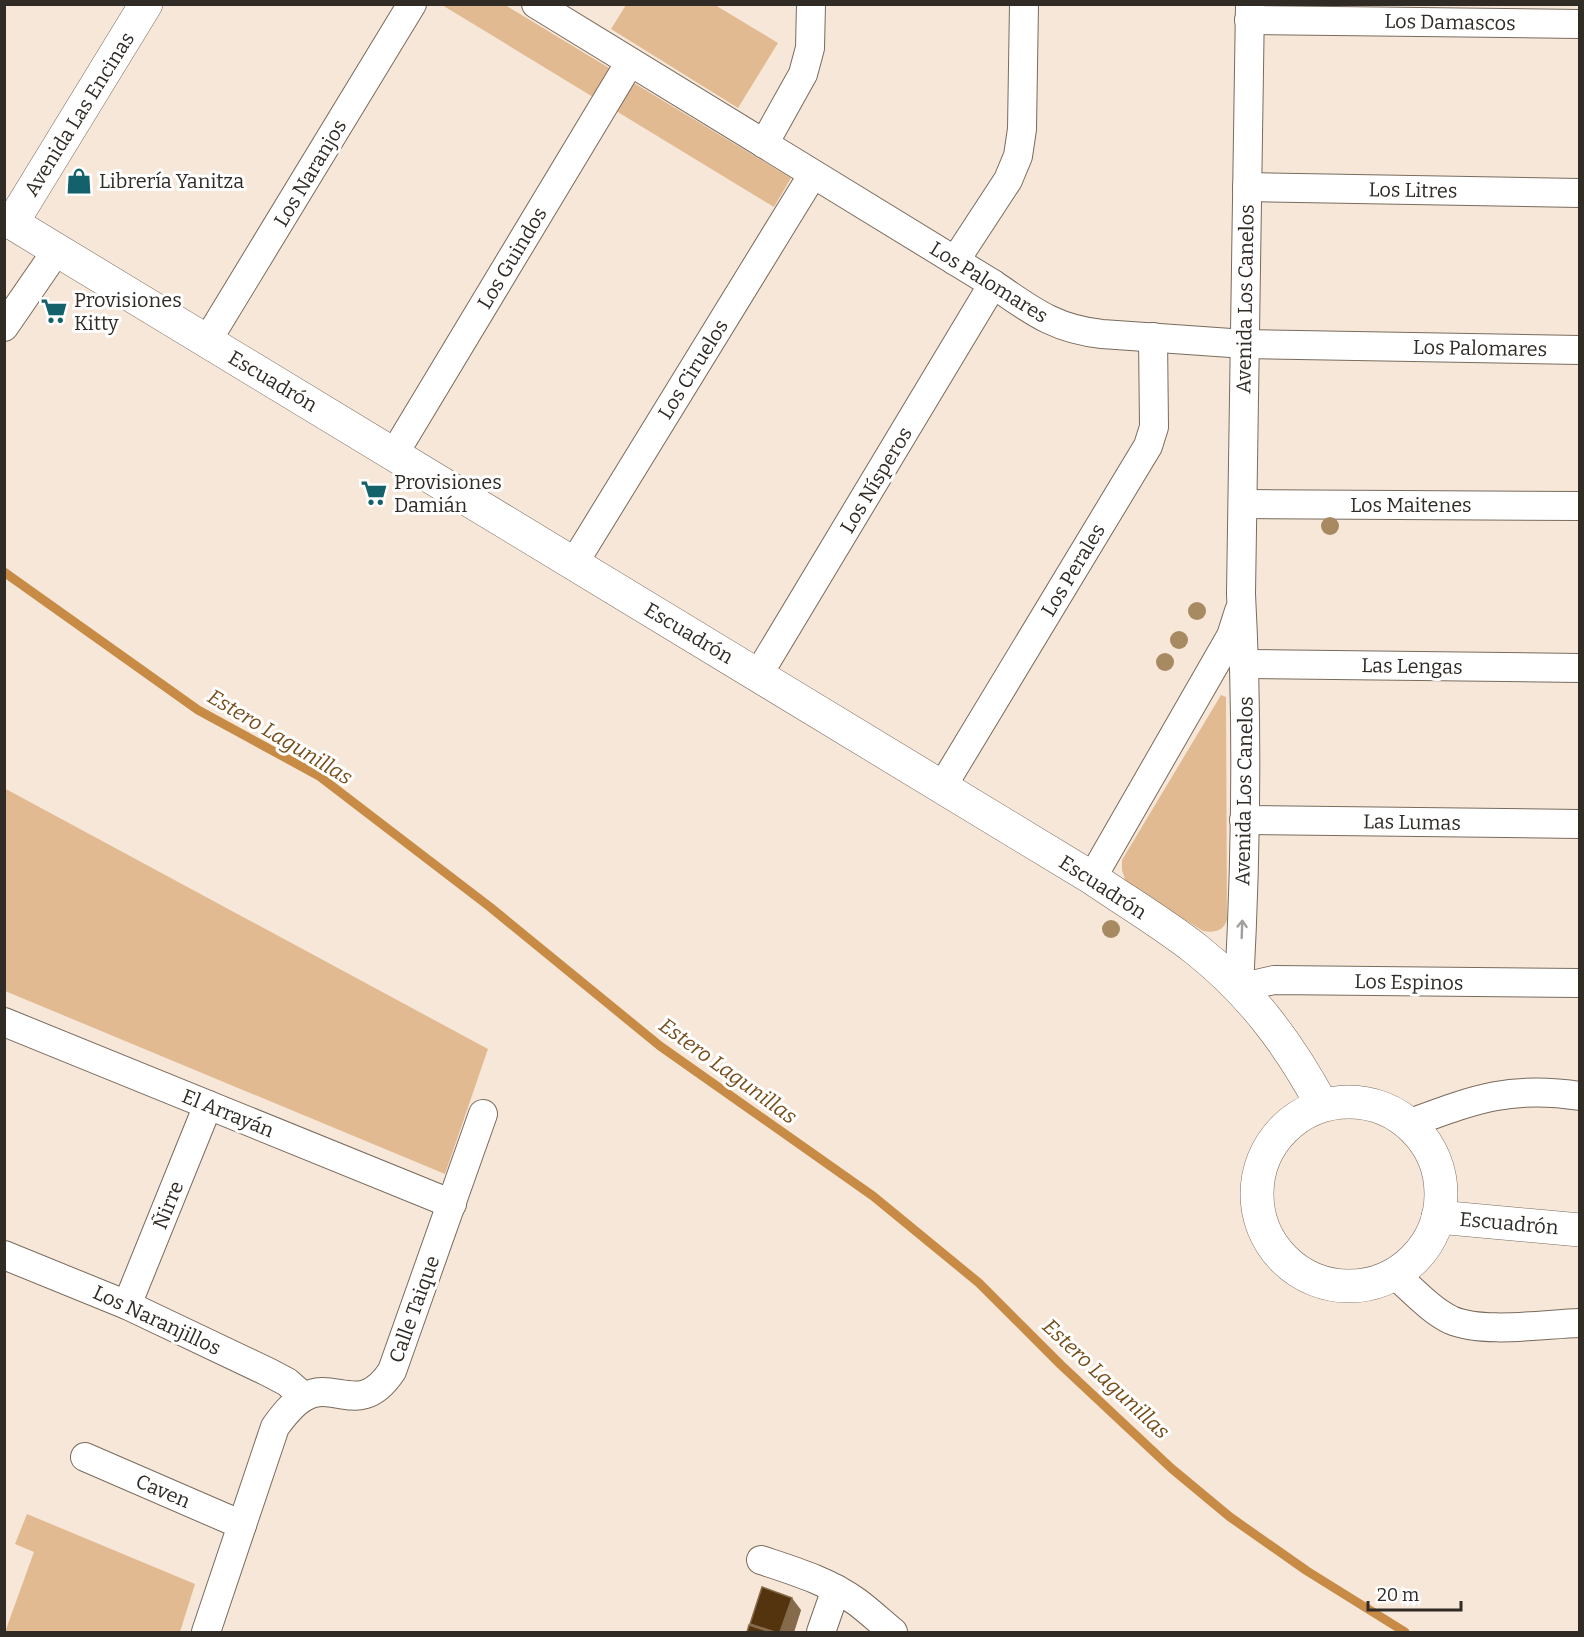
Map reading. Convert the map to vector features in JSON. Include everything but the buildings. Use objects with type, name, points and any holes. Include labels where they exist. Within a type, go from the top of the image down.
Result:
[{"type":"street","name":"Avenida Las Encinas","points":[[8,220],[146,4]]},
{"type":"street","name":"Los Naranjos","points":[[207,341],[412,4]]},
{"type":"street","name":"Los Palomares","points":[[536,4],[568,13],[630,62],[993,284],[1031,310],[1062,326],[1082,332],[1245,344],[1580,350]]},
{"type":"street","points":[[764,144],[803,74],[810,48],[811,4]]},
{"type":"street","points":[[955,261],[1008,180],[1018,156],[1022,129],[1024,4]]},
{"type":"street","name":"Los Damascos","points":[[1249,12],[1469,14],[1580,24]]},
{"type":"street","name":"Avenida Los Canelos","points":[[1239,988],[1244,820],[1245,664],[1241,594],[1249,12]]},
{"type":"street","name":"Los Guindos","points":[[394,454],[630,62]]},
{"type":"street","name":"Los Ciruelos","points":[[574,563],[813,174]]},
{"type":"street","name":"Los Litres","points":[[1247,187],[1580,193]]},
{"type":"street","name":"Escuadrón","points":[[8,220],[1092,878],[1197,950],[1239,988],[1286,1044],[1322,1105]]},
{"type":"street","points":[[4,327],[57,250]]},
{"type":"street","name":"Los Nísperos","points":[[758,675],[993,284]]},
{"type":"street","name":"Los Perales","points":[[942,787],[1148,446],[1154,427],[1153,337]]},
{"type":"street","name":"Los Maitenes","points":[[1243,504],[1580,506]]},
{"type":"street","name":"Avenida Los Canelos","points":[[1092,878],[1231,636],[1241,594]]},
{"type":"street","name":"Las Lengas","points":[[1245,664],[1580,668]]},
{"type":"street","name":"Las Lumas","points":[[1244,820],[1580,824]]},
{"type":"street","name":"Los Espinos","points":[[1239,988],[1274,980],[1580,983]]},
{"type":"street","name":"El Arrayán","points":[[4,1022],[452,1204]]},
{"type":"street","points":[[1408,1124],[1470,1101],[1513,1092],[1535,1091],[1580,1096]]},
{"type":"street","name":"Escuadrón","points":[[1337,1102],[1368,1103],[1396,1115],[1408,1124],[1430,1150],[1437,1166],[1440,1183],[1438,1217],[1426,1244],[1406,1266],[1394,1274],[1381,1280],[1352,1286],[1330,1284],[1309,1277],[1285,1260],[1275,1249],[1262,1223],[1257,1194],[1262,1165],[1268,1151],[1285,1127],[1309,1110],[1337,1102]]},
{"type":"street","name":"Ñirre","points":[[127,1305],[208,1105]]},
{"type":"street","name":"Calle Taique","points":[[304,1397],[322,1392],[357,1396],[378,1388],[386,1380],[397,1361],[483,1114]]},
{"type":"street","name":"Escuadrón","points":[[1438,1217],[1580,1230]]},
{"type":"street","name":"Los Naranjillos","points":[[4,1255],[127,1305],[268,1372],[287,1382],[304,1397]]},
{"type":"street","points":[[1394,1274],[1441,1314],[1462,1324],[1497,1327],[1580,1323]]},
{"type":"street","points":[[206,1632],[275,1427],[285,1414],[304,1397]]},
{"type":"street","name":"Caven","points":[[84,1457],[242,1525]]},
{"type":"street","points":[[761,1560],[810,1576],[836,1589],[856,1601],[893,1632]]},
{"type":"street","points":[[821,1632],[836,1589]]},
{"type":"shaded area","points":[[442,5],[505,5],[791,178],[774,207]]},
{"type":"shaded area","points":[[626,5],[715,5],[778,43],[738,108],[611,29]]},
{"type":"shaded area","points":[[1221,695],[1226,697],[1227,920],[1221,929],[1207,932],[1126,883],[1122,860]]},
{"type":"shaded area","points":[[4,788],[488,1049],[445,1174],[5,991]]},
{"type":"shaded area","points":[[27,1514],[195,1584],[180,1632],[5,1632],[34,1552],[15,1544]]},
{"type":"waterway","name":"Estero Lagunillas","points":[[4,572],[198,710],[319,776],[490,907],[660,1046],[873,1196],[979,1283],[1061,1365],[1171,1468],[1230,1517],[1307,1571],[1405,1632]]},
{"type":"place","name":"Librería Yanitza","points":[[79,181]]},
{"type":"place","name":"Provisiones Kitty","points":[[54,311]]},
{"type":"place","name":"Provisiones Damián","points":[[374,493]]}]
